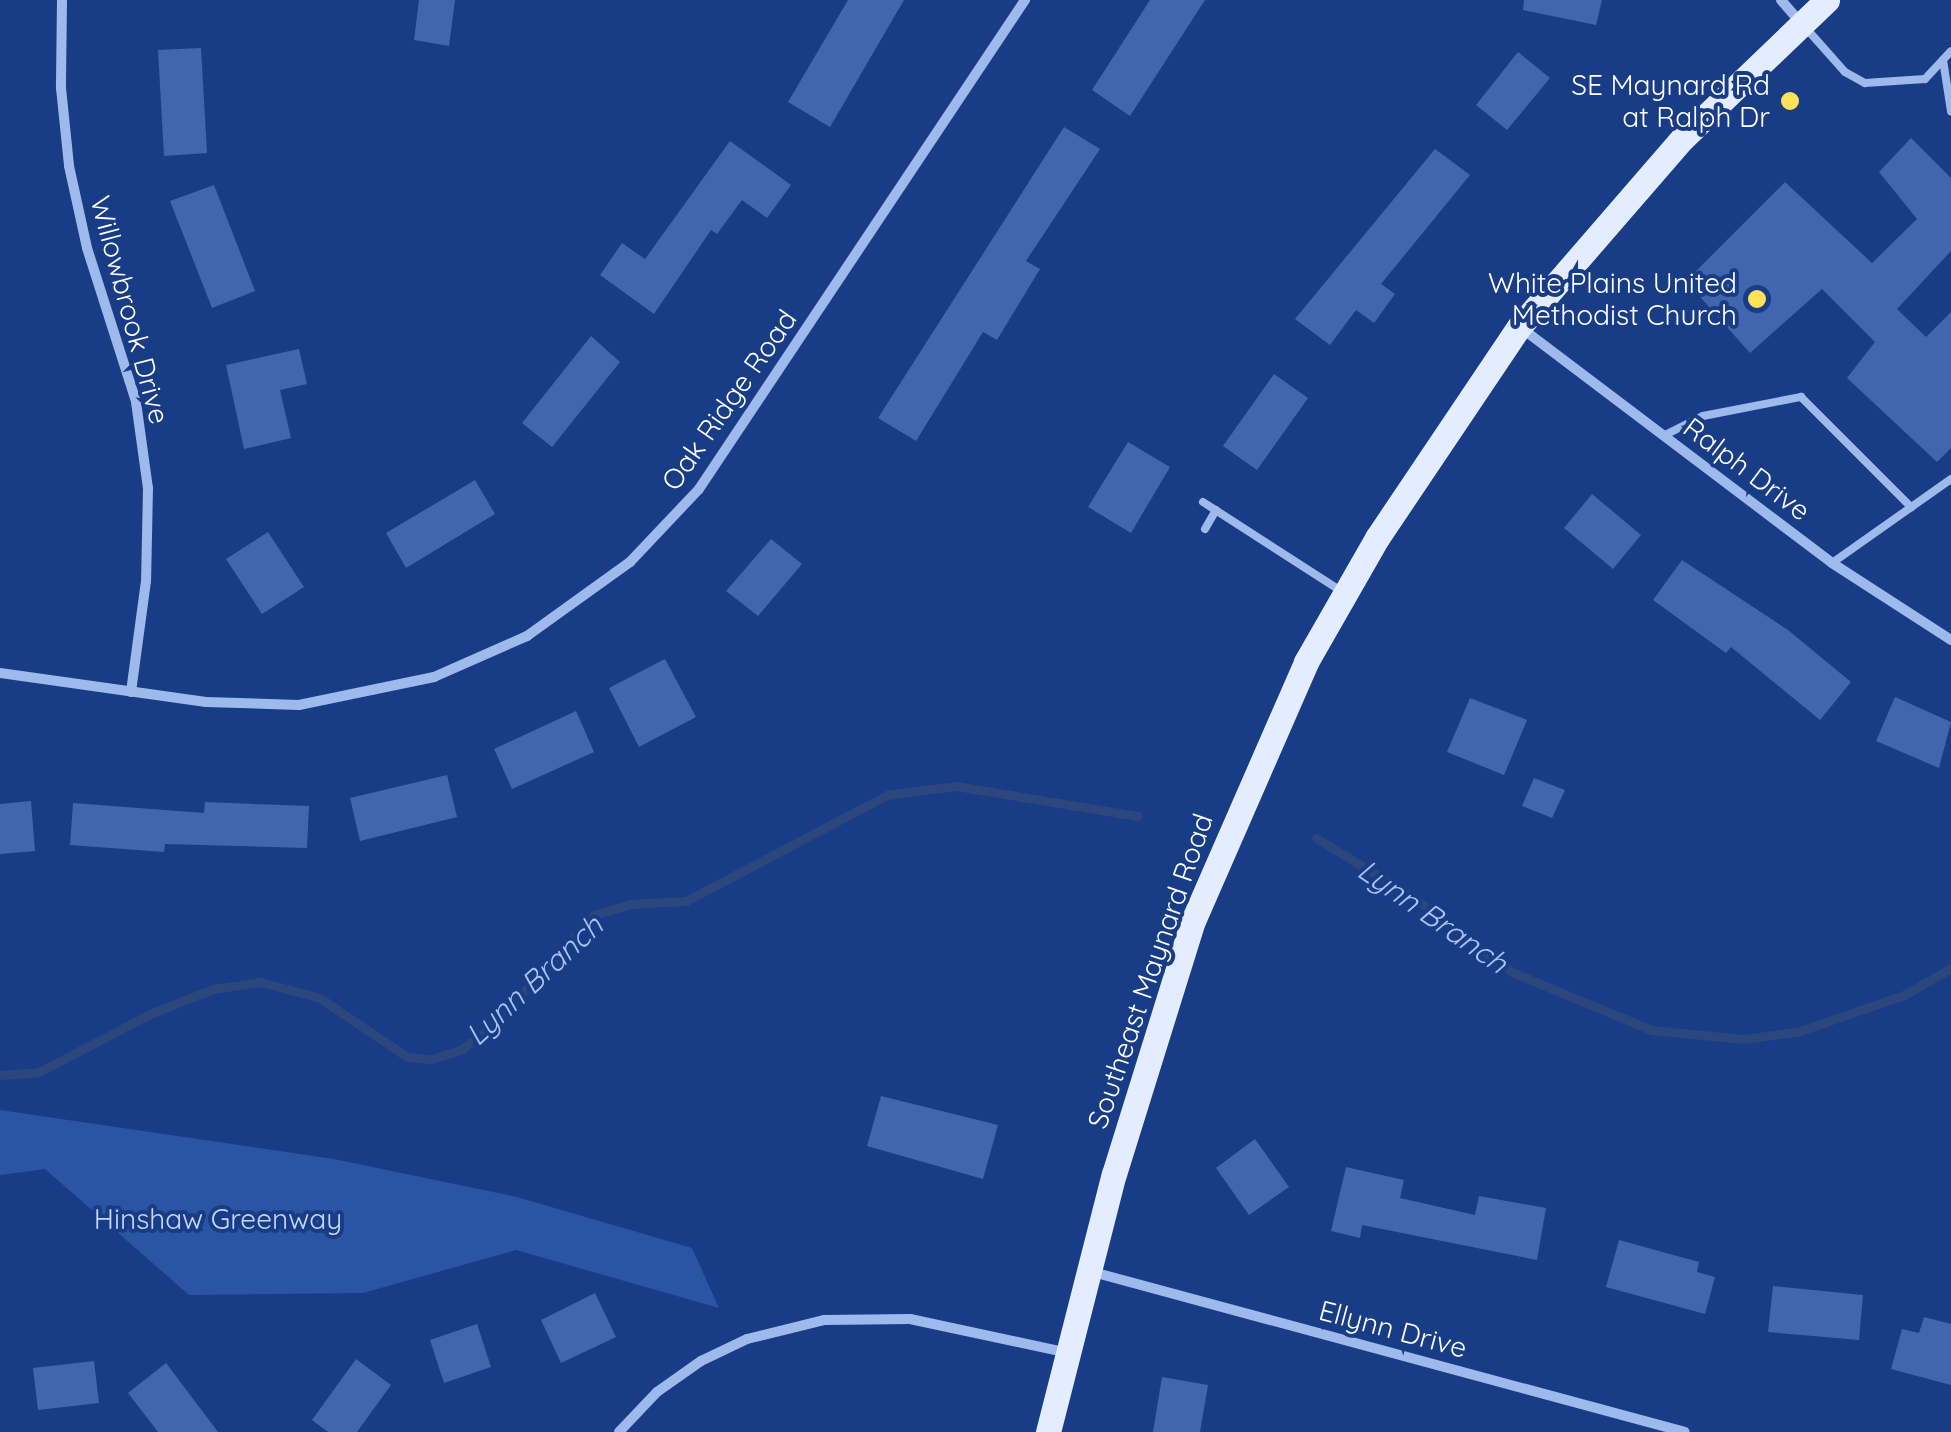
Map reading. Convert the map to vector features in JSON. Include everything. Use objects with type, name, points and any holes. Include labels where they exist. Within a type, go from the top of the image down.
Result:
[{"type":"main road","name":"Southeast Maynard Road","points":[[1048,1432],[1064,1352],[1193,921],[1232,820],[1345,594],[1519,327],[1682,139],[1827,0]]},
{"type":"street","name":"Willowbrook Drive","points":[[62,0],[61,88],[70,166],[87,248],[136,402],[148,488],[146,581],[131,692]]},
{"type":"street","name":"Oak Ridge Road","points":[[0,673],[255,706],[346,700],[480,658],[527,636],[604,583],[674,517],[725,454],[1025,0]]},
{"type":"street","points":[[1781,0],[1802,23]]},
{"type":"street","name":"Ralph Drive","points":[[1519,327],[1832,563],[1951,640]]},
{"type":"street","name":"Ellynn Drive","points":[[1088,1270],[1685,1432]]},
{"type":"street","points":[[619,1432],[657,1392],[701,1361],[748,1339],[824,1320],[910,1319],[1064,1352]]},
{"type":"lane","points":[[1802,23],[1845,72],[1866,84],[1925,79],[1951,51]]},
{"type":"lane","points":[[1942,60],[1951,111]]},
{"type":"lane","points":[[1665,435],[1703,416],[1801,397],[1910,507]]},
{"type":"lane","points":[[1832,563],[1951,478]]},
{"type":"lane","points":[[1203,502],[1345,594]]},
{"type":"lane","points":[[1205,530],[1216,510]]},
{"type":"green space","name":"Hinshaw Greenway","points":[[0,1110],[334,1159],[517,1197],[692,1248],[719,1308],[516,1250],[363,1293],[189,1295],[45,1169],[0,1175]]},
{"type":"building","points":[[419,0],[455,0],[449,46],[414,40]]},
{"type":"building","points":[[848,0],[904,0],[830,127],[788,102]]},
{"type":"building","points":[[1150,0],[1205,0],[1130,116],[1092,90]]},
{"type":"building","points":[[1524,0],[1602,0],[1596,25],[1523,10]]},
{"type":"building","points":[[201,48],[207,153],[164,156],[158,50]]},
{"type":"building","points":[[1518,52],[1550,78],[1507,130],[1476,105]]},
{"type":"building","points":[[1064,127],[1100,149],[1026,261],[1040,269],[997,340],[983,332],[916,441],[878,418]]},
{"type":"building","name":"White Plains United Methodist Church","points":[[1911,138],[1951,178],[1951,251],[1897,309],[1926,337],[1951,312],[1951,448],[1937,462],[1847,378],[1875,342],[1822,289],[1750,353],[1686,281],[1785,182],[1872,263],[1917,219],[1879,172]]},
{"type":"building","points":[[730,141],[791,185],[767,218],[742,200],[717,234],[711,230],[654,314],[600,275],[622,243],[645,259]]},
{"type":"building","points":[[1435,149],[1470,175],[1381,284],[1395,294],[1374,323],[1356,310],[1330,345],[1295,319]]},
{"type":"building","points":[[214,185],[255,291],[212,308],[170,201]]},
{"type":"building","points":[[591,336],[620,362],[552,447],[522,423]]},
{"type":"building","points":[[299,349],[307,384],[280,390],[291,438],[244,449],[226,365]]},
{"type":"building","points":[[1274,374],[1308,398],[1257,470],[1223,446]]},
{"type":"building","points":[[1128,442],[1170,467],[1131,533],[1088,507]]},
{"type":"building","points":[[475,480],[495,514],[406,568],[386,533]]},
{"type":"building","points":[[1592,494],[1641,535],[1613,569],[1564,528]]},
{"type":"building","points":[[268,532],[304,587],[262,614],[226,559]]},
{"type":"building","points":[[771,539],[802,564],[758,616],[726,591]]},
{"type":"building","points":[[1682,560],[1788,630],[1851,682],[1820,720],[1731,647],[1726,653],[1653,600]]},
{"type":"building","points":[[665,659],[696,717],[639,747],[609,688]]},
{"type":"building","points":[[1895,697],[1951,722],[1939,768],[1876,741]]},
{"type":"building","points":[[1470,698],[1527,720],[1504,775],[1447,752]]},
{"type":"building","points":[[576,711],[594,752],[512,789],[494,749]]},
{"type":"building","points":[[447,775],[457,817],[360,841],[350,798]]},
{"type":"building","points":[[1534,778],[1565,790],[1552,818],[1522,806]]},
{"type":"building","points":[[31,801],[35,851],[0,854],[0,804]]},
{"type":"building","points":[[205,802],[309,806],[307,848],[165,844],[164,852],[70,845],[73,803],[204,813]]},
{"type":"building","points":[[881,1096],[998,1125],[983,1179],[867,1146]]},
{"type":"building","points":[[1255,1139],[1289,1187],[1249,1215],[1216,1168]]},
{"type":"building","points":[[1346,1167],[1404,1180],[1400,1198],[1475,1215],[1479,1196],[1546,1208],[1537,1260],[1362,1225],[1360,1238],[1331,1231]]},
{"type":"building","points":[[1619,1240],[1699,1262],[1697,1272],[1715,1277],[1705,1314],[1606,1287]]},
{"type":"building","points":[[1773,1286],[1863,1295],[1859,1340],[1768,1332]]},
{"type":"building","points":[[595,1293],[616,1337],[561,1363],[541,1320]]},
{"type":"building","points":[[1924,1317],[1951,1324],[1951,1385],[1891,1369],[1902,1329],[1919,1333]]},
{"type":"building","points":[[477,1324],[491,1367],[444,1383],[430,1340]]},
{"type":"building","points":[[356,1359],[391,1385],[357,1432],[328,1432],[312,1420]]},
{"type":"building","points":[[94,1361],[99,1403],[38,1410],[33,1368]]},
{"type":"building","points":[[166,1363],[218,1432],[158,1432],[128,1393]]},
{"type":"building","points":[[1162,1377],[1208,1385],[1200,1432],[1153,1432]]},
{"type":"waterway","name":"Lynn Branch","points":[[0,1075],[39,1072],[150,1014],[213,989],[261,982],[320,998],[407,1057],[432,1059],[462,1049],[492,1026],[594,915],[629,904],[686,901],[887,795],[956,786],[1138,816]]},
{"type":"waterway","name":"Lynn Branch","points":[[1316,838],[1410,895],[1512,972],[1651,1030],[1744,1039],[1800,1031],[1904,995],[1951,968]]},
{"type":"place","name":"SE Maynard Rd at Ralph Dr","points":[[1790,101]]},
{"type":"place","name":"White Plains United Methodist Church","points":[[1757,299]]}]
